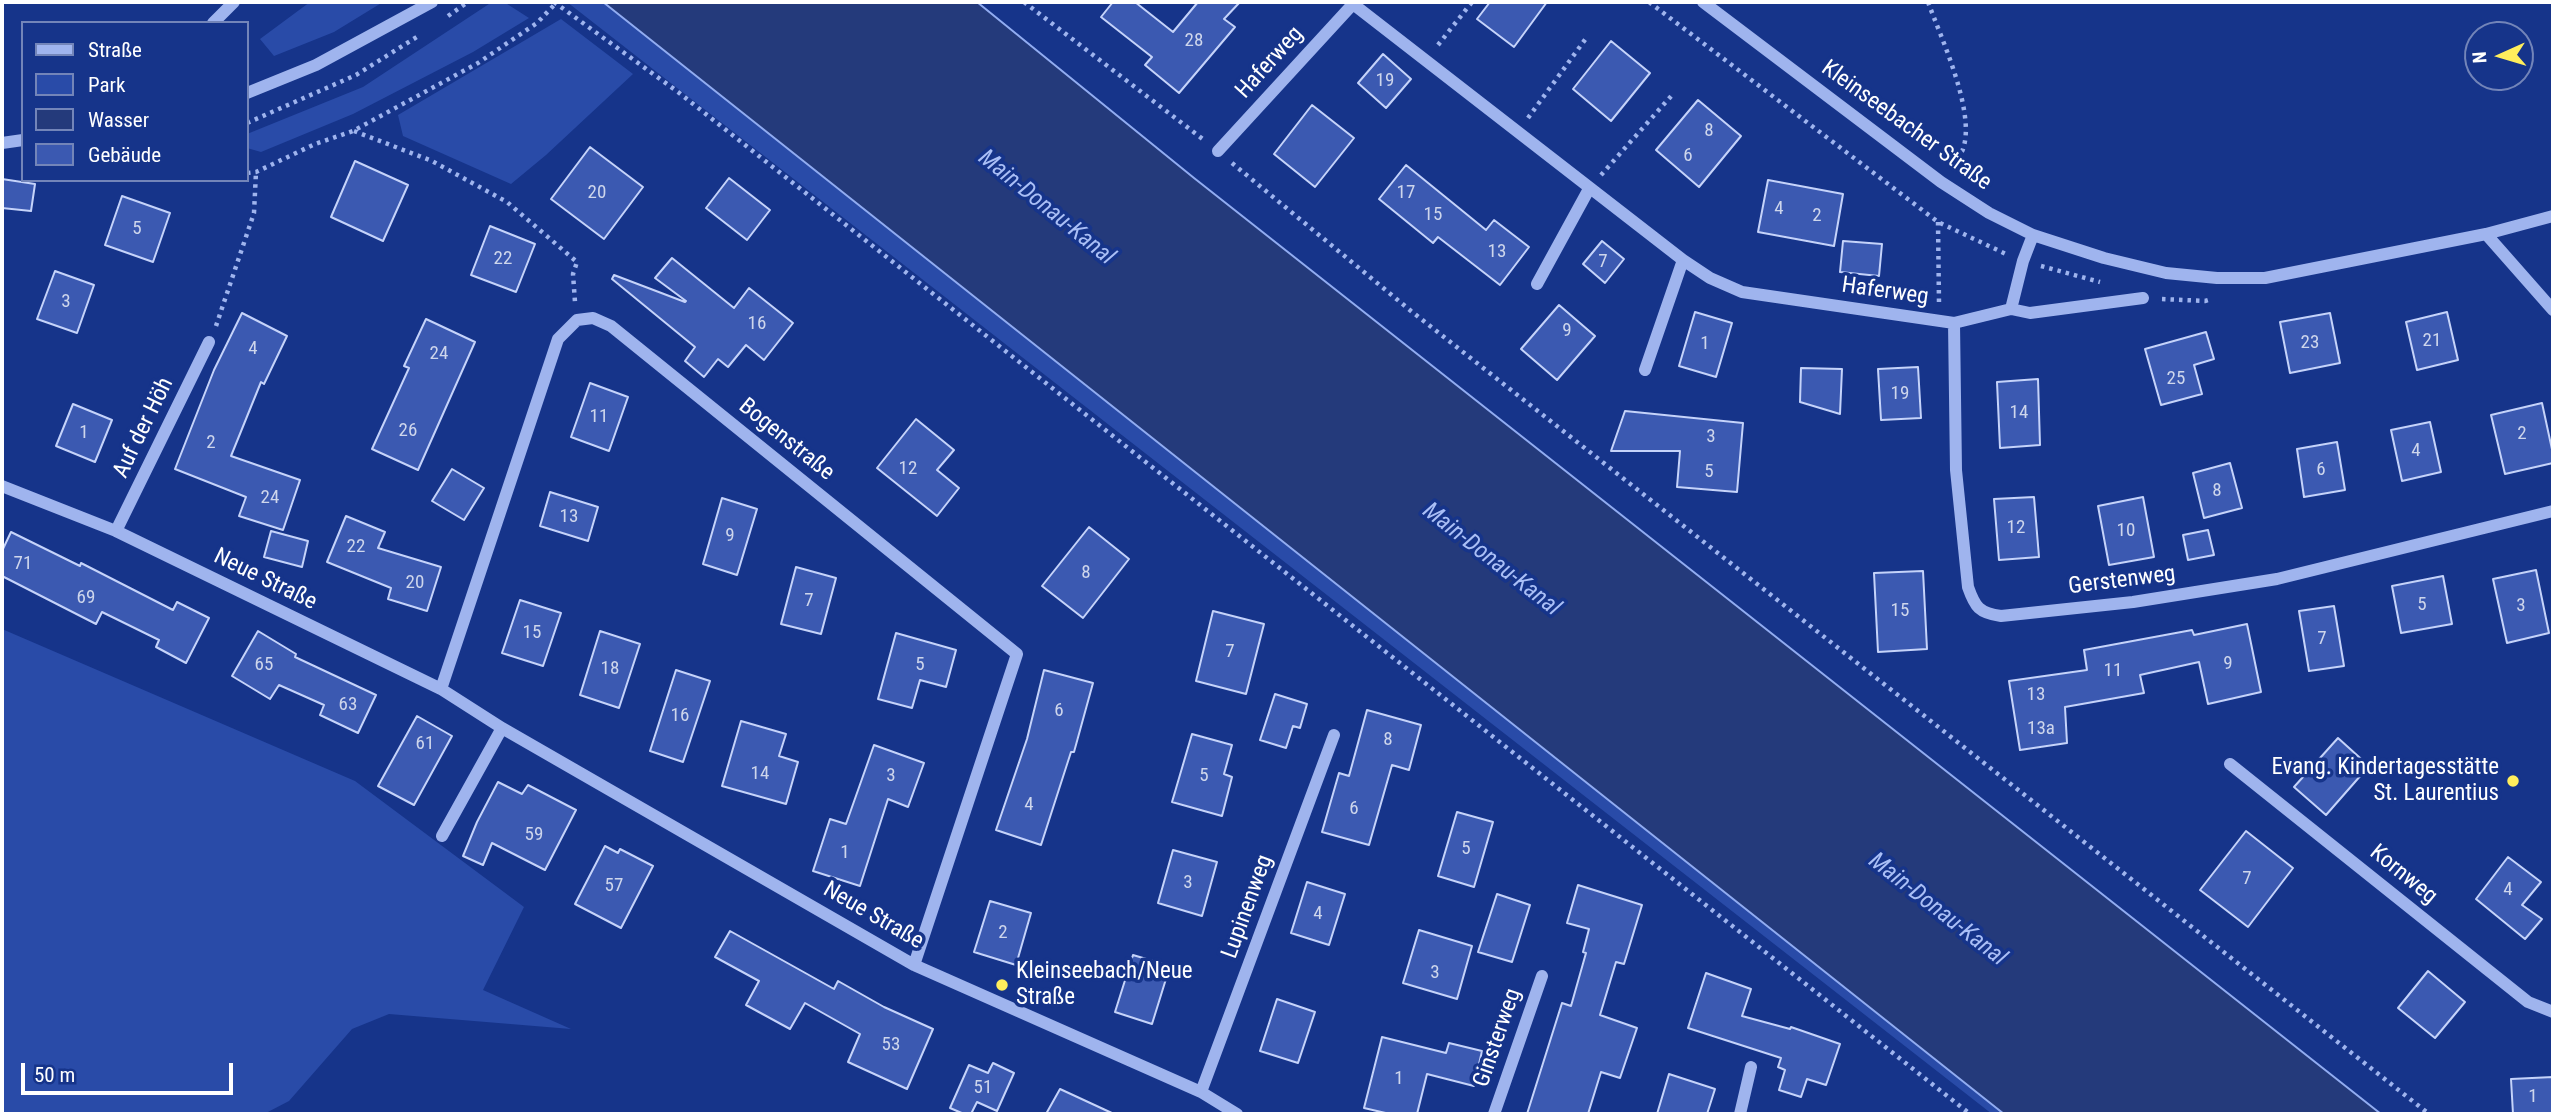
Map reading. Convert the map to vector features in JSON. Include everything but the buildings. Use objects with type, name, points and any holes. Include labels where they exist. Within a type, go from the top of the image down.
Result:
[{"type":"street","points":[[215,21],[234,2]]},
{"type":"street","points":[[248,93],[316,65],[432,2]]},
{"type":"street","name":"Kleinseebacher Straße","points":[[1703,2],[1941,182],[1989,213],[2033,235],[2104,258],[2166,273],[2217,278],[2265,278],[2486,234],[2553,216]]},
{"type":"street","name":"Haferweg","points":[[1218,151],[1352,3],[1683,260],[1710,278],[1742,292],[1954,323],[2011,309],[2030,313],[2143,298]]},
{"type":"street","points":[[2,143],[21,140]]},
{"type":"street","points":[[1537,284],[1589,189]]},
{"type":"street","points":[[2486,234],[2553,310]]},
{"type":"street","points":[[2011,309],[2023,261],[2033,235]]},
{"type":"street","points":[[1645,370],[1683,260]]},
{"type":"street","name":"Bogenstraße","points":[[441,689],[558,338],[577,320],[593,318],[611,326],[1017,654],[914,965]]},
{"type":"street","name":"Gerstenweg","points":[[1954,323],[1956,470],[1968,587],[1974,604],[1986,614],[2001,616],[2133,602],[2277,579],[2553,511]]},
{"type":"street","name":"Auf der Höh","points":[[116,531],[209,342]]},
{"type":"street","name":"Neue Straße","points":[[2,486],[116,531],[441,689],[502,728],[914,965],[1201,1093],[1237,1114]]},
{"type":"street","points":[[442,836],[502,728]]},
{"type":"street","name":"Lupinenweg","points":[[1201,1093],[1334,735]]},
{"type":"street","name":"Kornweg","points":[[2230,764],[2528,1002],[2553,1012]]},
{"type":"street","name":"Ginsterweg","points":[[1494,1114],[1542,976]]},
{"type":"street","points":[[1740,1114],[1751,1067]]},
{"type":"path","points":[[1024,2],[1218,151],[1411,311],[2429,1114]]},
{"type":"path","points":[[1426,61],[1472,2]]},
{"type":"path","points":[[1928,2],[1962,98],[1966,131],[1963,150],[1941,182]]},
{"type":"path","points":[[445,18],[466,3]]},
{"type":"path","points":[[248,173],[256,172],[315,144],[353,131],[478,63],[537,23],[555,3],[678,92],[1970,1114]]},
{"type":"path","points":[[248,123],[356,75],[423,33]]},
{"type":"path","points":[[1518,132],[1587,37]]},
{"type":"path","points":[[1589,189],[1673,94]]},
{"type":"path","points":[[353,131],[432,161],[507,202],[577,262],[573,274]]},
{"type":"path","points":[[209,342],[254,214],[256,172]]},
{"type":"path","points":[[1938,222],[1939,321]]},
{"type":"green space","points":[[310,2],[383,2],[334,32],[274,56],[260,39]]},
{"type":"green space","points":[[492,2],[504,2],[529,18],[473,52],[353,114],[261,152],[248,148],[248,134],[363,87]]},
{"type":"green space","points":[[567,2],[603,2],[2004,1114],[1992,1114]]},
{"type":"green space","points":[[561,19],[633,74],[511,184],[403,136],[398,115]]},
{"type":"green space","points":[[2,629],[355,781],[524,907],[483,990],[571,1029],[389,1014],[352,1029],[289,1101],[264,1114],[2,1114]]},
{"type":"water","name":"Main-Donau-Kanal","points":[[603,2],[977,2],[1194,178],[2381,1114],[2004,1114]]},
{"type":"place","name":"Evang. Kindertagesstätte St. Laurentius","points":[[2513,781]]},
{"type":"place","name":"Kleinseebach/Neue Straße","points":[[1002,985]]}]
